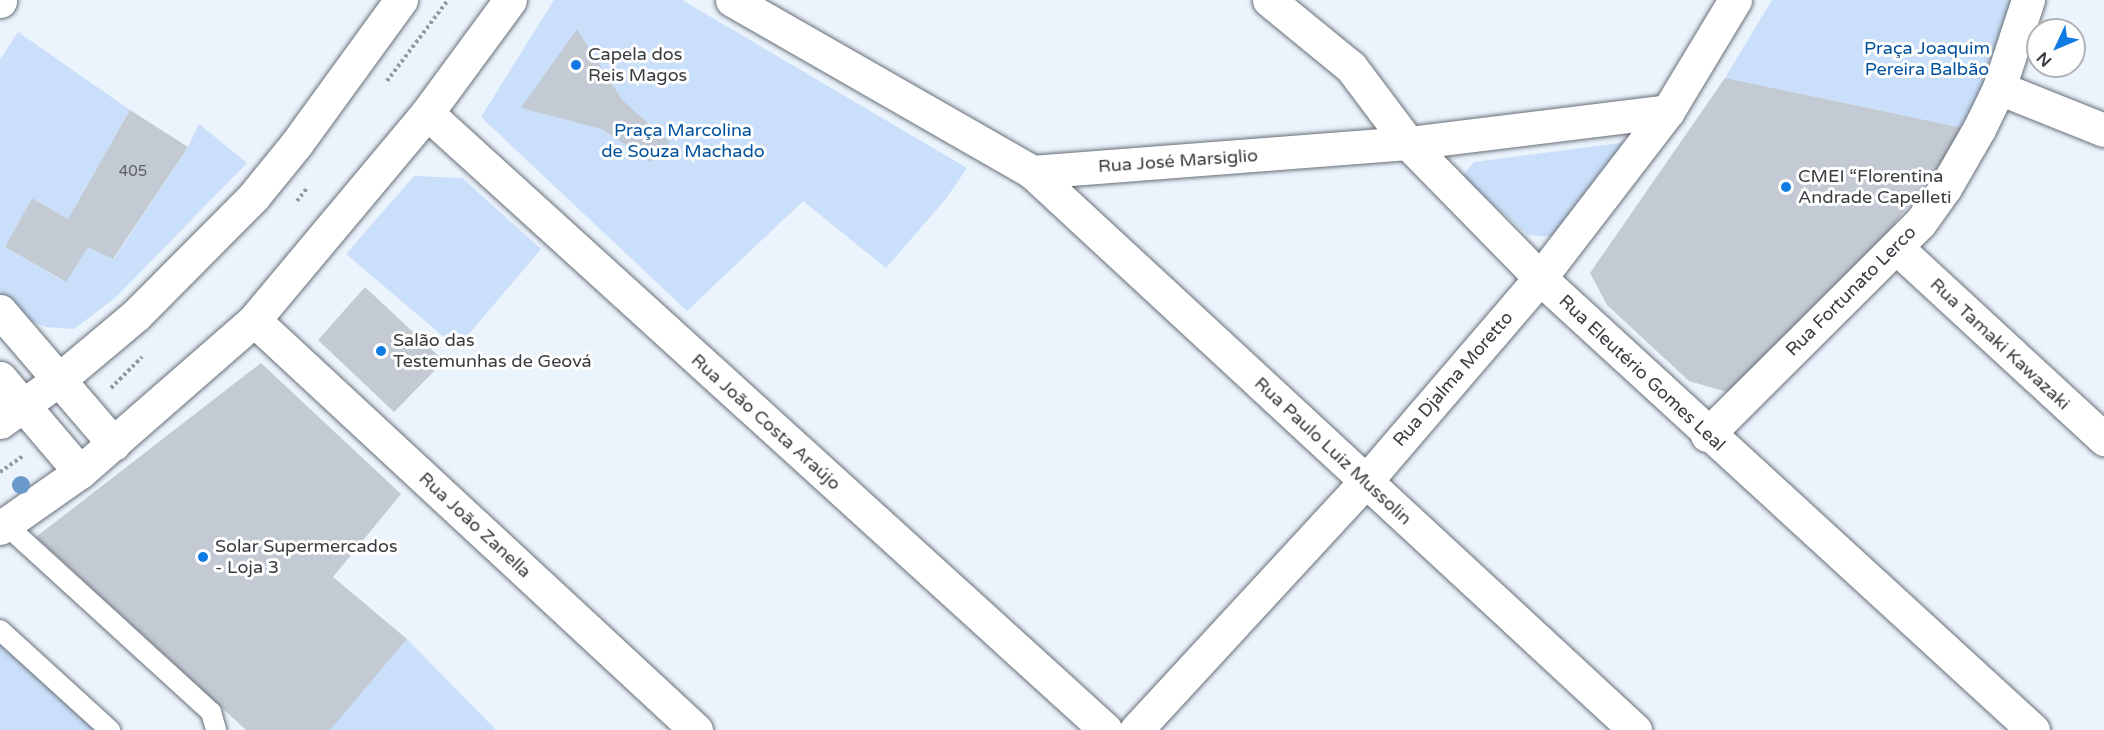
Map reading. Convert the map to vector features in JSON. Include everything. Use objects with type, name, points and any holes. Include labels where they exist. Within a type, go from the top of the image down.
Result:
[{"type":"street","points":[[12,414],[61,378],[136,315],[254,196],[297,143],[400,0]]},
{"type":"street","points":[[2,526],[80,472],[254,320],[427,113],[510,0]]},
{"type":"street","points":[[732,0],[1032,172]]},
{"type":"street","name":"Rua Eleutério Gomes Leal","points":[[1269,0],[1351,67],[1408,143],[1540,278],[1707,435],[2033,730]]},
{"type":"street","name":"Rua Djalma Moretto","points":[[1136,730],[1366,481],[1540,278],[1668,111],[1735,0]]},
{"type":"street","name":"Rua Fortunato Lerco","points":[[1707,435],[1897,248],[1945,188],[1999,88],[2028,0]]},
{"type":"street","points":[[1999,88],[2104,130]]},
{"type":"street","name":"Rua José Marsiglio","points":[[1032,172],[1408,143],[1668,111]]},
{"type":"street","name":"Rua João Costa Araújo","points":[[427,113],[1106,730]]},
{"type":"street","name":"Rua Paulo Luiz Mussolin","points":[[1032,172],[1635,730]]},
{"type":"street","name":"Rua Tamaki Kawazaki","points":[[1897,248],[2104,439]]},
{"type":"street","points":[[0,311],[61,378],[114,444]]},
{"type":"street","name":"Rua João Zanella","points":[[254,320],[696,730]]},
{"type":"street","points":[[0,378],[12,414],[80,472]]},
{"type":"lane","points":[[2,526],[211,712],[216,730]]},
{"type":"lane","points":[[0,630],[110,730]]},
{"type":"green space","name":"Praça Marcolina de Souza Machado","points":[[554,0],[682,0],[967,168],[945,200],[886,268],[803,201],[687,311],[481,117]]},
{"type":"green space","name":"Praça Joaquim Pereira Balbão","points":[[1772,0],[2011,0],[1968,129],[1725,78]]},
{"type":"green space","points":[[18,32],[130,110],[68,219],[32,198],[5,247],[65,282],[88,247],[114,259],[188,147],[199,124],[247,163],[115,298],[74,329],[46,327],[24,318],[0,292],[0,60]]},
{"type":"green space","points":[[1628,142],[1553,237],[1528,235],[1462,176],[1474,162]]},
{"type":"green space","points":[[414,176],[462,178],[541,249],[457,348],[346,254]]},
{"type":"green space","points":[[0,633],[101,730],[0,730]]},
{"type":"green space","points":[[407,639],[496,730],[328,730]]},
{"type":"building","name":"Capela dos Reis Magos","points":[[577,29],[623,101],[670,142],[651,162],[602,129],[521,108]]},
{"type":"building","name":"CMEI “Florentina Andrade Capelleti","points":[[1725,78],[1968,129],[1877,246],[1730,393],[1689,381],[1607,305],[1590,273]]},
{"type":"building","points":[[130,110],[188,147],[113,259],[88,247],[66,282],[5,247],[32,198],[68,219]]},
{"type":"building","name":"Salão das Testemunhas de Geová","points":[[365,287],[444,361],[394,412],[318,340]]},
{"type":"building","name":"Solar Supermercados - Loja 3","points":[[261,363],[401,494],[333,577],[407,639],[330,730],[246,730],[36,537]]},
{"type":"place","name":"Capela dos Reis Magos","points":[[576,65]]},
{"type":"place","name":"CMEI “Florentina Andrade Capelleti","points":[[1786,187]]},
{"type":"place","name":"Salão das Testemunhas de Geová","points":[[381,351]]},
{"type":"place","name":"Solar Supermercados - Loja 3","points":[[203,557]]}]
